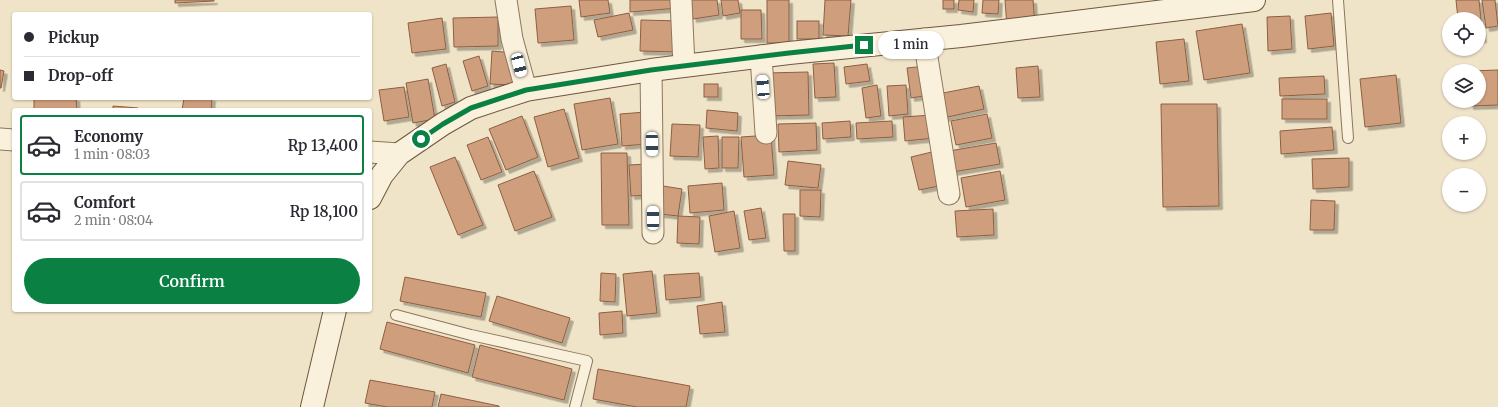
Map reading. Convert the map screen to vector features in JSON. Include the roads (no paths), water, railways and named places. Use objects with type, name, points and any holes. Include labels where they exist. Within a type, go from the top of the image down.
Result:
[{"type":"street","points":[[506,0],[512,39],[526,90]]},
{"type":"street","points":[[681,0],[684,66]]},
{"type":"street","points":[[372,194],[382,175],[399,154],[443,124],[471,108],[526,90],[651,70],[761,56],[924,39],[1254,0]]},
{"type":"street","points":[[924,39],[949,194]]},
{"type":"street","points":[[761,56],[766,133]]},
{"type":"street","points":[[651,70],[653,233]]},
{"type":"street","points":[[0,139],[12,140]]},
{"type":"street","points":[[372,152],[399,154]]},
{"type":"street","points":[[312,407],[335,312]]},
{"type":"lane","points":[[1338,0],[1348,138]]},
{"type":"lane","points":[[396,315],[471,335],[587,360],[578,406]]}]
